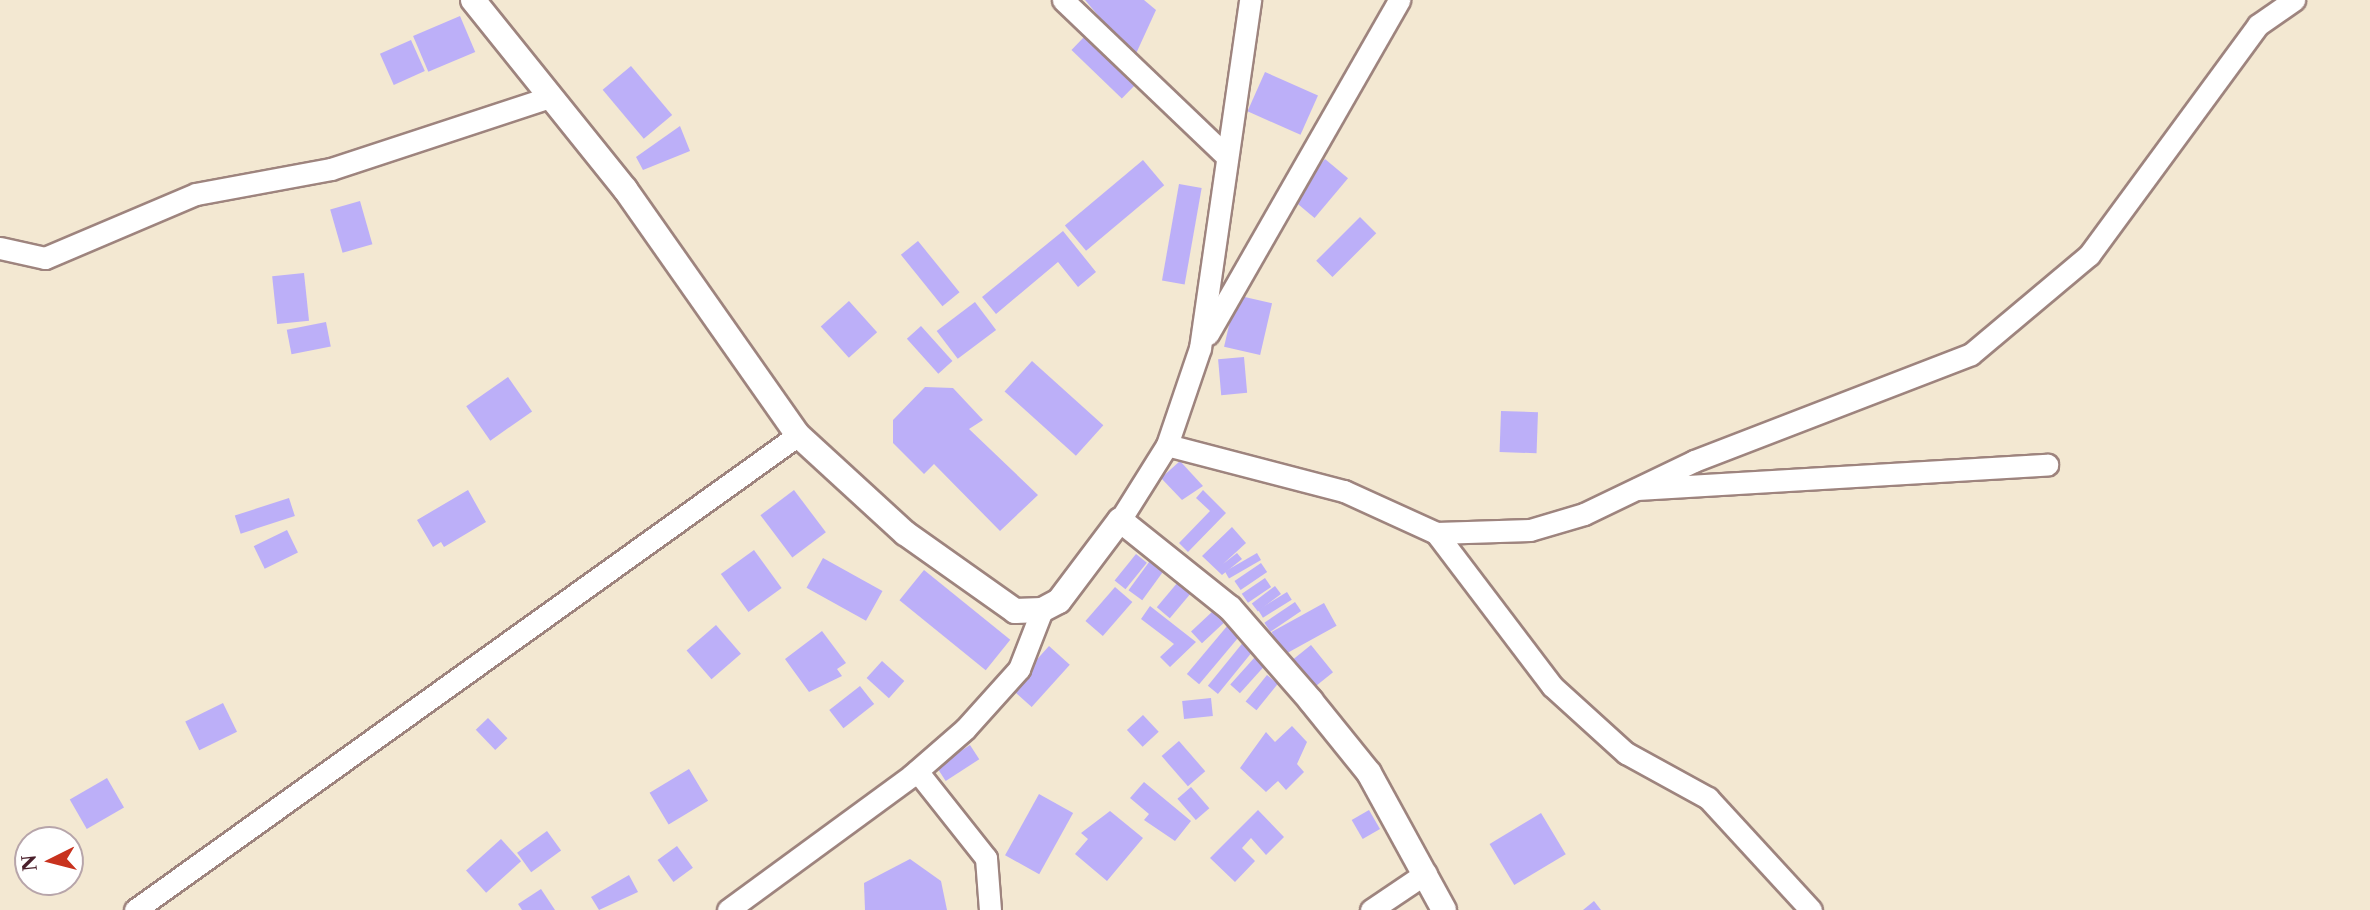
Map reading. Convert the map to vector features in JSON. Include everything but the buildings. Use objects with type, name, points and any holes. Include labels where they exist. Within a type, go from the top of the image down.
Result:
[{"type":"street","points":[[473,0],[625,189],[798,435],[905,533],[987,594],[1015,611],[1042,610]]},
{"type":"street","points":[[1063,0],[1226,155]]},
{"type":"street","points":[[728,910],[917,771],[1012,677],[1042,610],[1070,590],[1120,520],[1167,445],[1200,348],[1219,246],[1226,155],[1250,0]]},
{"type":"street","points":[[1200,348],[1399,0]]},
{"type":"street","points":[[1167,445],[1344,491],[1436,533],[1553,526],[1628,489],[1971,354],[2089,255],[2265,9],[2294,0]]},
{"type":"street","points":[[0,248],[45,258],[195,194],[331,169],[550,97]]},
{"type":"street","points":[[135,910],[798,435]]},
{"type":"street","points":[[1628,489],[1734,488],[2047,465]]},
{"type":"street","points":[[1120,520],[1252,632],[1369,773],[1444,910]]},
{"type":"street","points":[[1436,533],[1552,686],[1626,753],[1708,798],[1811,910]]},
{"type":"street","points":[[917,771],[986,858],[990,910]]},
{"type":"street","points":[[1371,910],[1426,873]]}]
